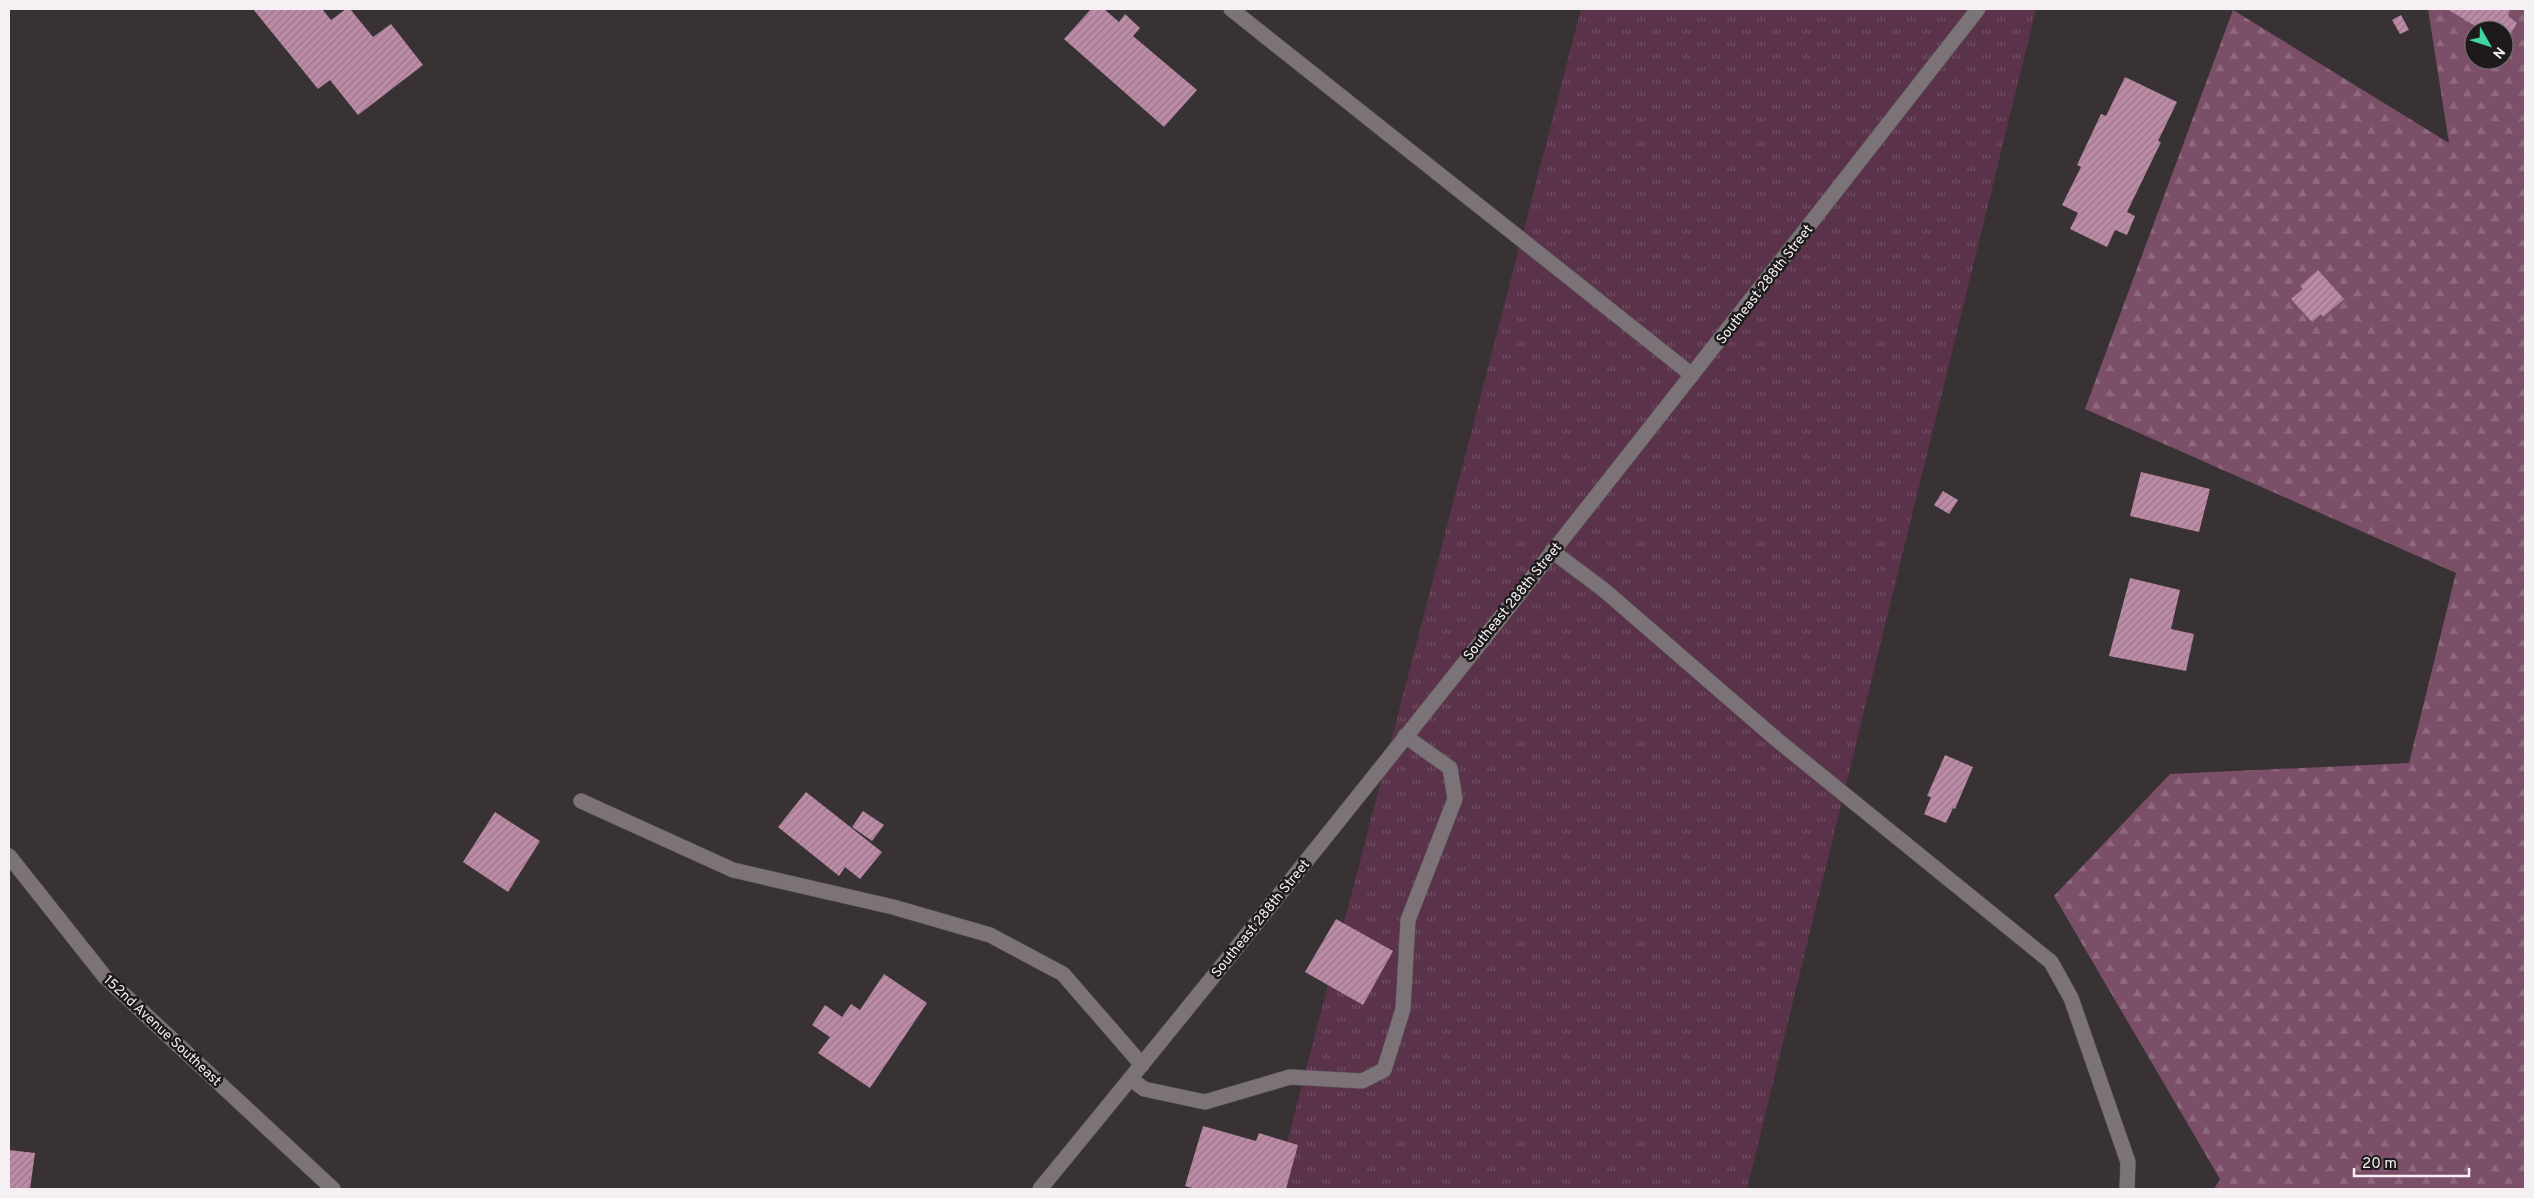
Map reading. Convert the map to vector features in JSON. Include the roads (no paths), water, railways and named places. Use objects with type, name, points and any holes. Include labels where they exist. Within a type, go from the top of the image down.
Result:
[{"type":"street","points":[[1231,9],[1692,375]]},
{"type":"street","name":"Southeast 288th Street","points":[[1040,1189],[1142,1065],[1692,375],[1978,9]]},
{"type":"street","points":[[1552,551],[1604,590],[1776,739],[2051,962],[2070,998],[2128,1162],[2127,1189]]},
{"type":"street","points":[[1130,1079],[1144,1089],[1205,1102],[1290,1077],[1362,1081],[1384,1070],[1403,1009],[1408,920],[1455,799],[1450,768],[1405,736]]},
{"type":"street","points":[[581,801],[733,870],[893,907],[990,934],[1063,974],[1142,1065]]},
{"type":"street","name":"152nd Avenue Southeast","points":[[9,856],[105,977],[334,1189]]}]
